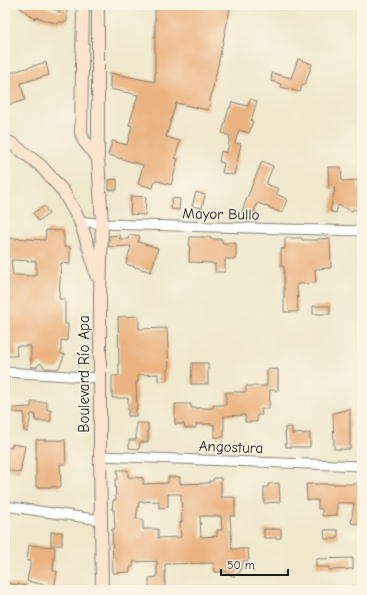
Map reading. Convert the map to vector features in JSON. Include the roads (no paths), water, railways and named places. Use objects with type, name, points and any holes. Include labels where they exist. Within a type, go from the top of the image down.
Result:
[{"type":"main road","points":[[83,5],[81,133],[84,141],[98,158]]},
{"type":"main road","name":"Boulevard Río Apa","points":[[98,5],[98,158],[102,224],[100,294],[102,590]]},
{"type":"main road","points":[[5,140],[40,165],[63,191],[80,221],[91,255],[100,294]]},
{"type":"street","name":"Mayor Bullo","points":[[80,221],[102,224],[362,231]]},
{"type":"street","points":[[5,372],[100,378]]},
{"type":"street","name":"Angostura","points":[[100,456],[362,466]]},
{"type":"street","points":[[5,506],[101,520]]}]
